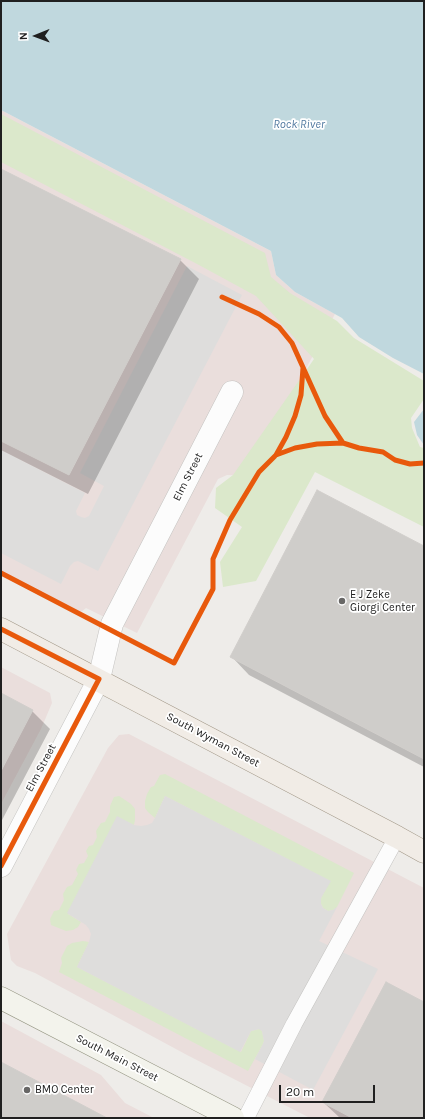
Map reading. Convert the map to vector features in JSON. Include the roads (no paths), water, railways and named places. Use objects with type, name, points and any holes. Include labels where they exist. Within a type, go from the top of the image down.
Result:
[{"type":"main road","name":"South Wyman Street","points":[[1,628],[424,852]]},
{"type":"street","name":"Elm Street","points":[[1,866],[98,679],[112,624],[232,392]]},
{"type":"street","name":"South Main Street","points":[[1,998],[233,1118]]},
{"type":"lane","points":[[246,1118],[294,1024],[397,837]]},
{"type":"water","name":"Rock River","points":[[1,1],[424,1],[424,374],[393,358],[359,337],[342,318],[295,292],[276,275],[271,251],[1,110]]},
{"type":"water","points":[[424,409],[424,445],[417,435],[414,422]]},
{"type":"place","name":"E J Zeke Giorgi Center","points":[[342,601]]},
{"type":"place","name":"BMO Center","points":[[27,1090]]}]
